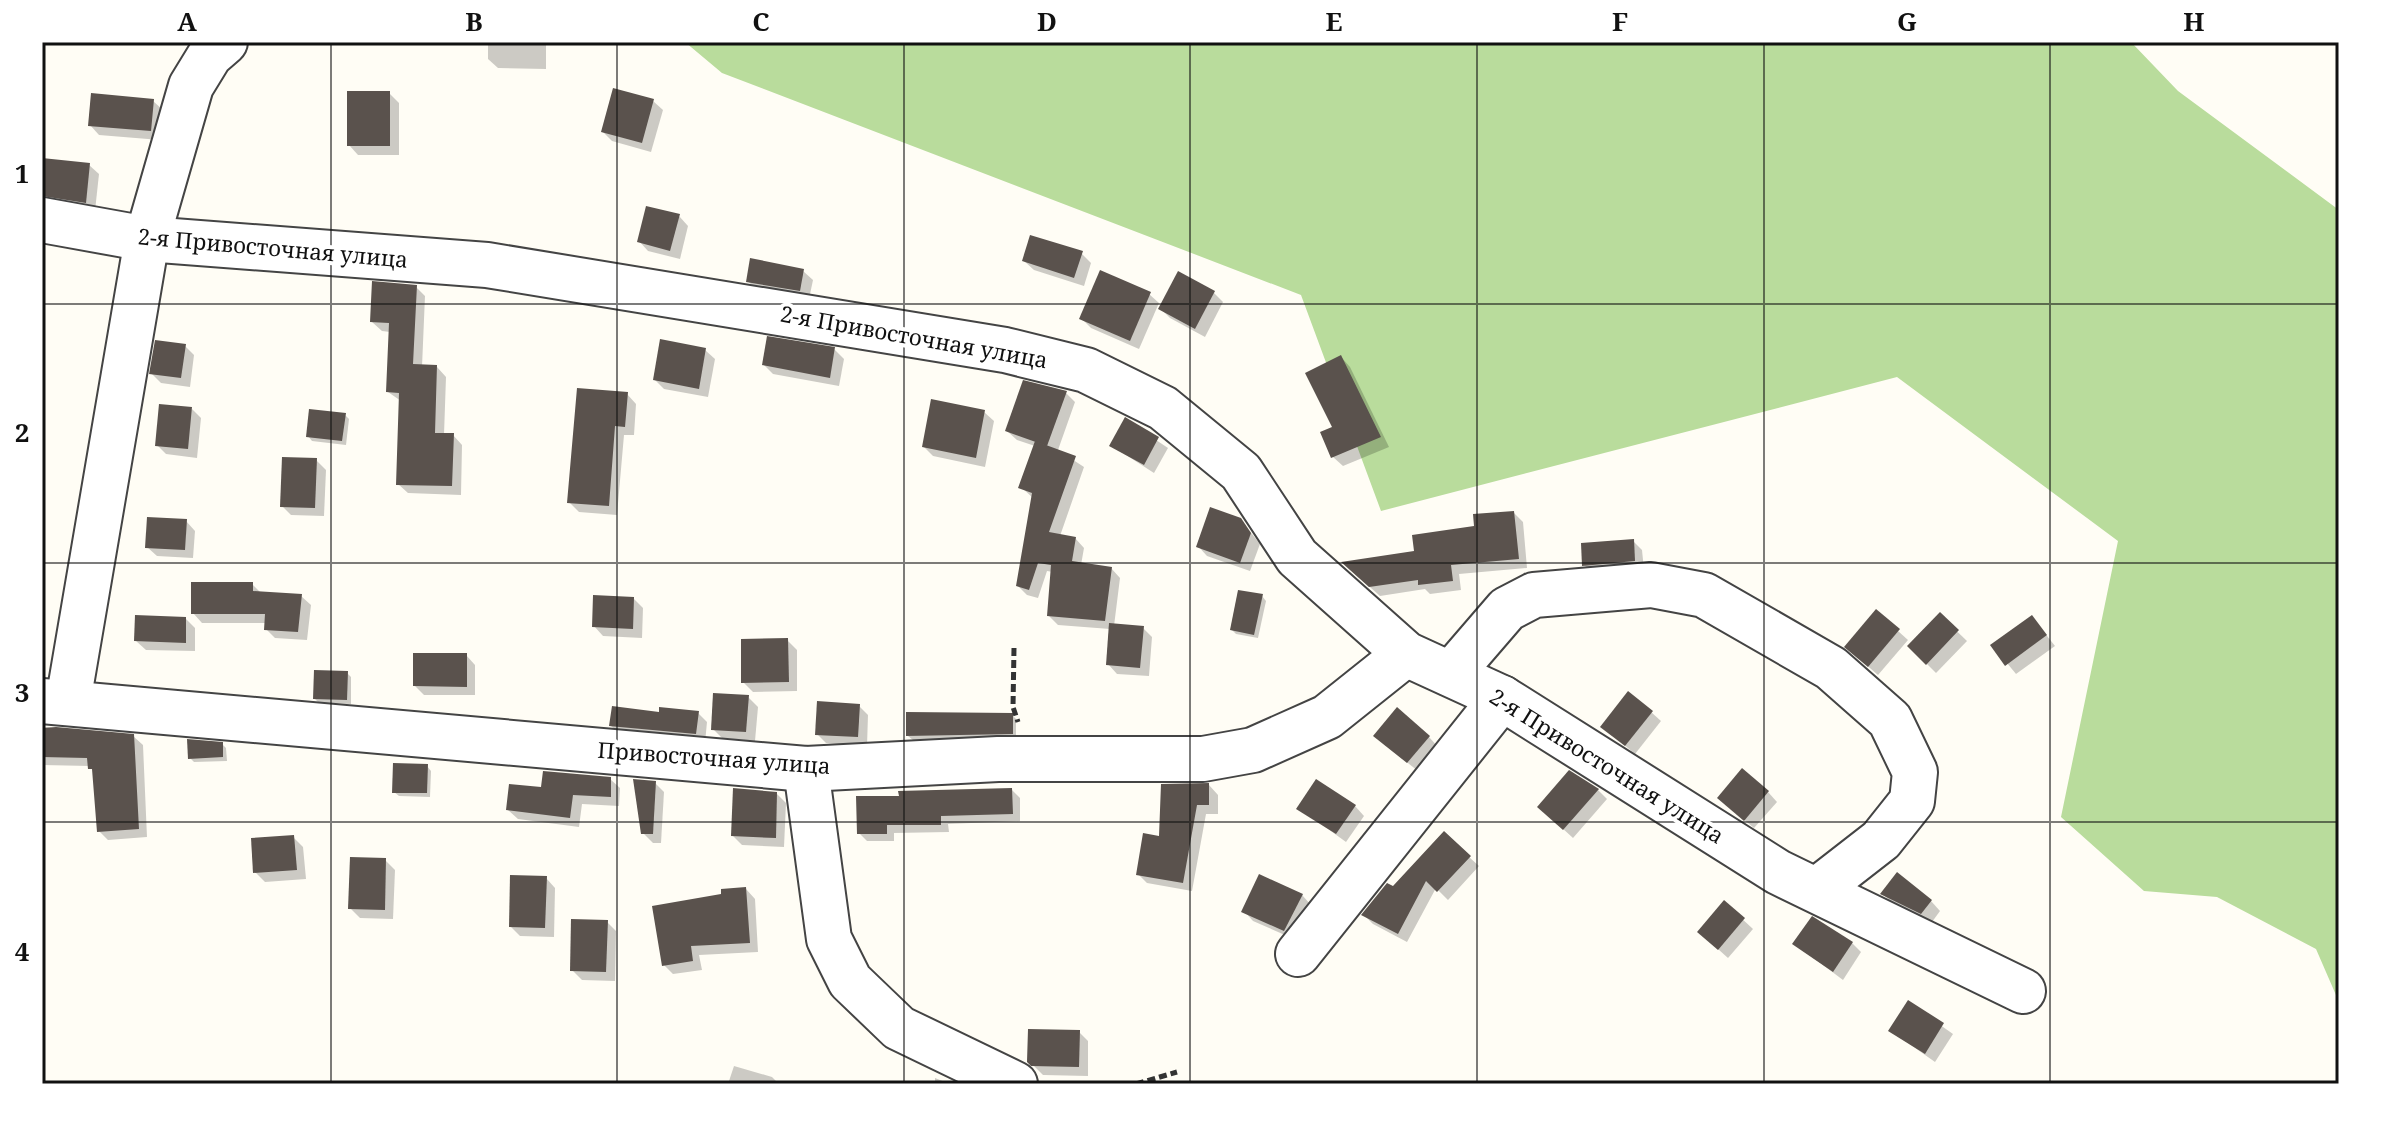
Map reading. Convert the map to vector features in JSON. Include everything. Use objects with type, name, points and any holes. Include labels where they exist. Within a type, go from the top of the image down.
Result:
[{"type":"street","points":[[55,701],[147,239],[191,86],[210,55],[225,42]]},
{"type":"street","name":"2-я Привосточная улица","points":[[42,220],[147,239],[487,265],[1005,350],[1086,370],[1163,408],[1241,472],[1297,557],[1406,654],[1502,698],[1778,872],[2023,991]]},
{"type":"street","points":[[1451,674],[1507,609],[1534,595],[1651,585],[1704,595],[1818,661],[1890,720],[1915,772],[1912,801],[1881,840],[1818,889]]},
{"type":"street","name":"Привосточная улица","points":[[55,701],[806,769],[1026,759],[1203,759],[1253,750],[1327,717],[1406,654]]},
{"type":"street","points":[[1298,954],[1502,698]]},
{"type":"street","points":[[806,769],[829,939],[850,981],[899,1028],[1015,1084]]},
{"type":"path","points":[[1014,648],[1013,707],[1026,759]]},
{"type":"path","points":[[1136,1084],[1177,1072]]},
{"type":"green space","points":[[685,42],[2131,42],[2178,91],[2339,210],[2339,1002],[2316,949],[2217,897],[2144,891],[2061,817],[2118,541],[1897,377],[1381,511],[1301,295],[722,73]]},
{"type":"building","points":[[613,88],[654,99],[642,143],[601,132]]},
{"type":"building","points":[[347,91],[390,91],[390,146],[347,146]]},
{"type":"building","points":[[91,93],[154,99],[151,131],[88,126]]},
{"type":"building","points":[[42,158],[90,163],[86,203],[42,196]]},
{"type":"building","points":[[646,206],[680,214],[670,251],[637,242]]},
{"type":"building","points":[[1030,235],[1083,251],[1074,278],[1022,261]]},
{"type":"building","points":[[750,258],[804,269],[800,291],[746,282]]},
{"type":"building","points":[[1100,270],[1151,292],[1130,341],[1079,319]]},
{"type":"building","points":[[1178,271],[1215,291],[1195,329],[1158,309]]},
{"type":"building","points":[[372,281],[417,285],[413,364],[437,365],[435,433],[454,433],[452,486],[396,485],[399,393],[386,392],[389,323],[370,322]]},
{"type":"building","points":[[767,336],[835,347],[830,378],[762,365]]},
{"type":"building","points":[[660,339],[706,348],[699,389],[653,380]]},
{"type":"building","points":[[155,340],[186,344],[181,378],[149,374]]},
{"type":"building","points":[[1341,355],[1381,437],[1331,458],[1320,432],[1332,427],[1305,373]]},
{"type":"building","points":[[1023,380],[1067,391],[1047,446],[1005,431]]},
{"type":"building","points":[[577,388],[628,392],[625,427],[615,426],[609,506],[567,503]]},
{"type":"building","points":[[931,399],[985,410],[976,458],[922,447]]},
{"type":"building","points":[[159,404],[192,407],[188,449],[155,446]]},
{"type":"building","points":[[309,409],[346,413],[342,441],[306,437]]},
{"type":"building","points":[[1125,417],[1159,437],[1144,465],[1109,446]]},
{"type":"building","points":[[1035,441],[1076,456],[1049,532],[1076,537],[1072,561],[1112,567],[1105,621],[1047,616],[1051,565],[1038,563],[1029,590],[1016,586],[1032,493],[1018,488]]},
{"type":"building","points":[[282,457],[317,458],[315,508],[280,507]]},
{"type":"building","points":[[1210,507],[1241,518],[1251,533],[1240,563],[1196,547]]},
{"type":"building","points":[[1514,511],[1519,559],[1451,565],[1453,581],[1418,585],[1418,580],[1369,587],[1341,562],[1414,551],[1412,535],[1474,526],[1473,514]]},
{"type":"building","points":[[147,517],[187,519],[185,550],[145,548]]},
{"type":"building","points":[[1634,539],[1635,561],[1582,566],[1581,543]]},
{"type":"building","points":[[191,582],[253,582],[253,591],[302,594],[298,632],[264,630],[265,614],[191,614]]},
{"type":"building","points":[[1238,590],[1263,594],[1254,635],[1230,630]]},
{"type":"building","points":[[593,595],[634,597],[633,629],[592,627]]},
{"type":"building","points":[[1876,609],[1900,629],[1868,667],[1844,647]]},
{"type":"building","points":[[1940,612],[1959,630],[1926,665],[1907,646]]},
{"type":"building","points":[[135,615],[186,617],[186,643],[134,641]]},
{"type":"building","points":[[2032,615],[2047,635],[2005,666],[1990,645]]},
{"type":"building","points":[[1109,623],[1144,626],[1140,668],[1106,665]]},
{"type":"building","points":[[788,638],[789,682],[741,683],[741,639]]},
{"type":"building","points":[[413,653],[467,653],[467,687],[413,686]]},
{"type":"building","points":[[314,670],[348,671],[347,700],[313,699]]},
{"type":"building","points":[[1628,691],[1653,711],[1625,746],[1600,727]]},
{"type":"building","points":[[713,693],[749,695],[746,732],[711,730]]},
{"type":"building","points":[[817,701],[860,704],[858,737],[815,735]]},
{"type":"building","points":[[612,706],[659,712],[659,707],[699,711],[696,734],[609,726]]},
{"type":"building","points":[[1397,707],[1430,736],[1407,763],[1373,736]]},
{"type":"building","points":[[906,712],[1013,713],[1013,734],[906,736]]},
{"type":"building","points":[[42,728],[134,734],[139,829],[97,832],[92,769],[88,769],[87,758],[42,757]]},
{"type":"building","points":[[187,739],[223,742],[223,757],[188,759]]},
{"type":"building","points":[[393,763],[428,764],[427,793],[392,793]]},
{"type":"building","points":[[1742,768],[1769,791],[1744,821],[1717,798]]},
{"type":"building","points":[[1569,770],[1599,789],[1563,830],[1537,807]]},
{"type":"building","points":[[543,771],[611,777],[611,797],[573,795],[570,818],[506,810],[509,784],[541,787]]},
{"type":"building","points":[[633,779],[656,781],[653,834],[641,834]]},
{"type":"building","points":[[1316,779],[1356,805],[1336,834],[1296,809]]},
{"type":"building","points":[[1209,783],[1209,805],[1197,805],[1183,883],[1136,875],[1143,833],[1159,836],[1161,784]]},
{"type":"building","points":[[733,788],[777,792],[776,838],[731,836]]},
{"type":"building","points":[[1012,788],[1013,814],[941,816],[941,825],[887,825],[887,834],[857,834],[856,796],[899,796],[898,791]]},
{"type":"building","points":[[1444,831],[1471,856],[1437,892],[1426,881],[1398,934],[1361,915],[1387,883],[1393,886]]},
{"type":"building","points":[[294,835],[297,870],[253,873],[251,838]]},
{"type":"building","points":[[350,857],[386,858],[385,910],[348,909]]},
{"type":"building","points":[[1897,872],[1932,900],[1921,914],[1880,894]]},
{"type":"building","points":[[1259,874],[1303,894],[1284,931],[1241,912]]},
{"type":"building","points":[[510,875],[547,876],[545,928],[509,927]]},
{"type":"building","points":[[746,887],[750,943],[691,946],[693,961],[662,966],[652,906],[721,894],[721,889]]},
{"type":"building","points":[[1724,900],[1745,918],[1718,950],[1697,932]]},
{"type":"building","points":[[1812,916],[1853,942],[1833,972],[1792,944]]},
{"type":"building","points":[[571,919],[608,920],[606,972],[570,971]]},
{"type":"building","points":[[1908,1000],[1944,1023],[1925,1054],[1888,1031]]},
{"type":"building","points":[[1028,1029],[1080,1030],[1079,1067],[1031,1066],[1027,1062]]}]
